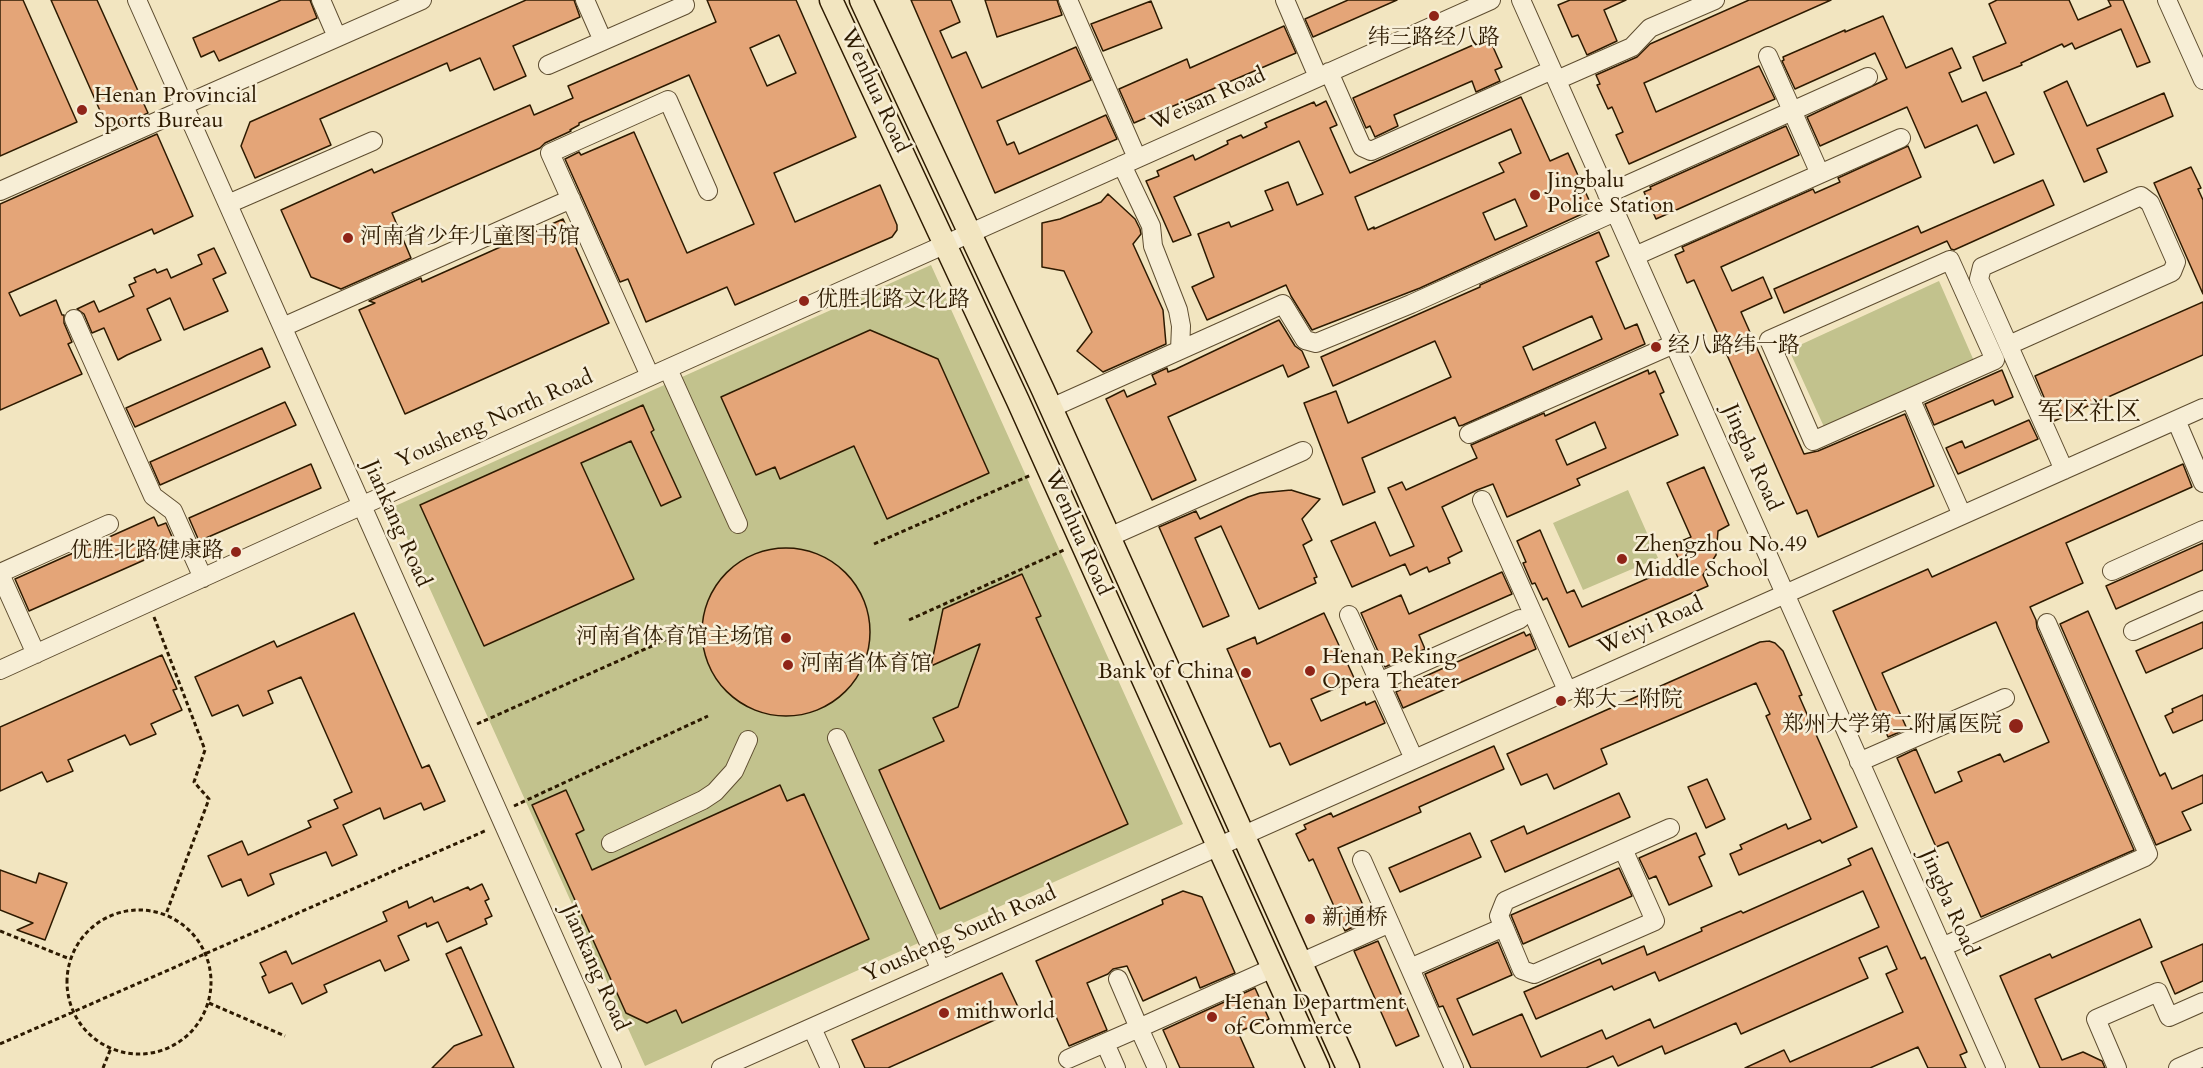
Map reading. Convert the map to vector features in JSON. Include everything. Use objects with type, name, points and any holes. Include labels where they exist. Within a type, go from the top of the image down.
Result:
[{"type":"main road","name":"Wenhua Road","points":[[831,0],[1082,542],[1318,1068]]},
{"type":"main road","name":"Wenhua Road","points":[[861,0],[1051,408],[1348,1068]]},
{"type":"street","name":"Jiankang Road","points":[[137,0],[612,1068]]},
{"type":"street","points":[[321,0],[337,37]]},
{"type":"street","points":[[0,191],[422,0]]},
{"type":"street","points":[[585,0],[603,41]]},
{"type":"street","points":[[1068,0],[1130,162],[1151,226],[1153,246],[1178,310],[1181,326],[1180,351]]},
{"type":"street","points":[[1285,0],[1362,147],[1371,151],[1554,75],[1632,47],[1650,28],[1715,0]]},
{"type":"street","name":"Weisan Road","points":[[945,244],[1491,0]]},
{"type":"street","name":"Jingba Road","points":[[1521,0],[1996,1068]]},
{"type":"street","points":[[2167,0],[2203,80]]},
{"type":"street","points":[[548,65],[685,5]]},
{"type":"street","points":[[1768,56],[1820,174]]},
{"type":"street","points":[[1607,194],[1869,77]]},
{"type":"street","points":[[650,376],[550,153],[668,100],[708,191]]},
{"type":"street","points":[[1635,256],[1901,138]]},
{"type":"street","points":[[228,204],[373,141]]},
{"type":"street","points":[[2008,345],[2172,272],[2176,262],[2150,203],[2141,196],[1982,267],[1979,279],[2008,345],[2064,470]]},
{"type":"street","points":[[283,327],[571,199]]},
{"type":"street","points":[[1051,408],[1283,304],[1305,340],[1316,343],[1411,304],[1615,212]]},
{"type":"street","name":"Yousheng North Road","points":[[0,670],[945,244]]},
{"type":"street","points":[[1950,260],[1995,360],[1910,398],[1813,441],[1769,340],[1950,260]]},
{"type":"street","points":[[74,319],[153,496],[173,511],[203,578]]},
{"type":"street","points":[[1469,434],[1674,344]]},
{"type":"street","points":[[668,369],[738,524]]},
{"type":"street","points":[[1910,398],[1962,515]]},
{"type":"street","name":"Weiyi Road","points":[[1218,846],[2203,408]]},
{"type":"street","points":[[2175,420],[2203,483]]},
{"type":"street","points":[[1109,537],[1303,451]]},
{"type":"street","points":[[1482,500],[1567,690]]},
{"type":"street","points":[[36,654],[0,573],[110,524]]},
{"type":"street","points":[[2112,571],[2203,530]]},
{"type":"street","points":[[2133,631],[2203,600]]},
{"type":"street","points":[[1348,615],[1414,759]]},
{"type":"street","points":[[1379,682],[1520,619]]},
{"type":"street","points":[[1942,947],[2148,854],[2047,623]]},
{"type":"street","points":[[1859,762],[2005,698]]},
{"type":"street","points":[[837,738],[941,970]]},
{"type":"street","points":[[611,843],[703,800],[715,792],[734,771],[748,740]]},
{"type":"street","points":[[1623,849],[1655,921],[1534,974],[1522,970],[1499,916],[1505,901],[1670,828]]},
{"type":"street","name":"Yousheng South Road","points":[[722,1068],[1218,846]]},
{"type":"street","points":[[1362,860],[1454,1068]]},
{"type":"street","points":[[1300,963],[1390,923]]},
{"type":"street","points":[[1410,968],[1504,927]]},
{"type":"street","points":[[1068,1059],[1273,968]]},
{"type":"street","points":[[1118,979],[1157,1068]]},
{"type":"street","points":[[2118,1068],[2096,1019],[2158,992],[2169,1017],[2203,1002]]},
{"type":"street","points":[[812,1028],[830,1068]]},
{"type":"street","points":[[1105,1043],[1116,1068]]},
{"type":"street","points":[[2178,1068],[2203,1057]]},
{"type":"path","points":[[873,544],[1048,468]]},
{"type":"path","points":[[909,620],[1082,542]]},
{"type":"path","points":[[148,602],[206,750],[194,782],[209,799],[166,914]]},
{"type":"path","points":[[462,730],[672,637]]},
{"type":"path","points":[[0,1044],[501,818],[708,716]]},
{"type":"path","points":[[140,909],[166,914],[188,928],[197,937],[206,953],[212,982],[209,1002],[203,1017],[195,1028],[172,1046],[145,1054],[131,1054],[111,1048],[92,1037],[82,1027],[73,1012],[67,987],[70,959],[82,936],[102,919],[114,913],[140,909]]},
{"type":"path","points":[[0,931],[70,959]]},
{"type":"path","points":[[209,1002],[285,1036]]},
{"type":"path","points":[[103,1068],[111,1048]]},
{"type":"green space","name":"河南省体育馆","points":[[931,265],[1183,824],[645,1066],[393,507]]},
{"type":"green space","points":[[1939,281],[1974,361],[1825,429],[1789,350]]},
{"type":"green space","points":[[1628,490],[1658,558],[1583,590],[1553,523]]},
{"type":"building","points":[[0,0],[23,0],[77,122],[0,156]]},
{"type":"building","points":[[51,0],[97,0],[148,113],[109,131]]},
{"type":"building","points":[[281,0],[310,0],[317,18],[219,61],[214,51],[201,57],[193,38]]},
{"type":"building","points":[[526,0],[574,0],[580,17],[513,46],[526,76],[494,90],[480,58],[450,71],[447,63],[320,119],[331,145],[255,178],[241,146],[250,122]]},
{"type":"building","points":[[707,0],[796,0],[856,137],[774,173],[795,222],[880,185],[897,225],[897,230],[892,237],[735,305],[727,287],[646,322],[628,279],[620,282],[565,159],[579,152],[581,155],[634,132],[687,253],[754,224],[689,75],[579,123],[571,131],[545,143],[540,148],[392,213],[411,258],[341,289],[311,277],[281,210],[372,169],[374,173],[530,105],[534,115],[573,98],[568,86],[716,22]],"holes":[[[779,35],[796,73],[767,86],[750,48]]]},
{"type":"building","points":[[911,0],[951,0],[960,22],[940,31],[952,58],[966,52],[982,88],[1076,47],[1091,80],[997,121],[1007,145],[1014,142],[1019,154],[1106,115],[1117,139],[995,193]]},
{"type":"building","points":[[985,0],[1057,0],[1062,15],[997,37]]},
{"type":"building","points":[[1348,0],[1397,0],[1313,37],[1305,19]]},
{"type":"building","points":[[1570,0],[1626,0],[1604,10],[1617,41],[1587,55],[1578,35],[1572,37],[1558,5]]},
{"type":"building","points":[[1749,0],[1831,0],[1644,83],[1656,112],[1759,66],[1775,99],[1629,164],[1616,135],[1623,132],[1612,107],[1608,109],[1597,85],[1600,84],[1596,75],[1637,57],[1650,44]]},
{"type":"building","points":[[1997,0],[2069,0],[2078,20],[2111,6],[2108,0],[2123,0],[2150,62],[2137,67],[2121,29],[2075,49],[2072,43],[2064,47],[2062,44],[2021,63],[2022,65],[1983,81],[1973,57],[2006,43],[1989,4]]},
{"type":"building","points":[[1151,1],[1162,28],[1103,51],[1091,24]]},
{"type":"building","points":[[1883,16],[1906,68],[1952,48],[1961,68],[1949,73],[1962,102],[1986,92],[2014,154],[1994,163],[1977,125],[1925,148],[1907,107],[1820,146],[1807,117],[1887,79],[1875,53],[1795,89],[1782,61],[1783,57]]},
{"type":"building","points":[[1284,26],[1296,53],[1134,123],[1119,89],[1187,59],[1190,68]]},
{"type":"building","points":[[1489,38],[1502,67],[1495,70],[1500,81],[1476,92],[1472,81],[1394,115],[1398,126],[1375,137],[1370,126],[1366,128],[1353,98]]},
{"type":"building","points":[[2067,81],[2087,126],[2164,93],[2173,116],[2097,149],[2107,172],[2084,182],[2044,92]]},
{"type":"building","points":[[1521,97],[1550,161],[1568,153],[1593,209],[1420,288],[1312,330],[1286,285],[1207,320],[1192,287],[1214,277],[1198,234],[1229,222],[1231,227],[1273,210],[1265,191],[1288,182],[1297,205],[1323,194],[1299,141],[1174,197],[1191,235],[1173,242],[1146,181],[1159,176],[1157,171],[1193,155],[1195,160],[1228,144],[1227,141],[1241,135],[1243,138],[1267,127],[1265,123],[1314,102],[1316,106],[1326,101],[1337,125],[1330,128],[1350,173]],"holes":[[[1511,129],[1521,153],[1499,163],[1504,172],[1368,230],[1355,197]],[[1515,199],[1527,226],[1495,240],[1483,213]]]},
{"type":"building","points":[[1786,126],[1799,155],[1656,219],[1644,192],[1651,189],[1650,187]]},
{"type":"building","points":[[157,134],[193,216],[154,234],[152,229],[9,293],[20,316],[56,300],[64,315],[64,323],[72,342],[68,344],[82,374],[0,410],[0,204]]},
{"type":"building","points":[[1908,146],[1921,177],[1721,267],[1732,291],[1763,277],[1772,298],[1741,312],[1804,454],[1818,451],[1905,414],[1934,486],[1818,537],[1807,510],[1797,514],[1694,280],[1687,283],[1675,255],[1684,251],[1682,247],[1813,189],[1815,193],[1840,182],[1838,178]]},
{"type":"building","points":[[2191,167],[2201,188],[2198,189],[2203,200],[2203,294],[2154,183]]},
{"type":"building","points":[[2043,180],[2054,205],[1954,250],[1947,241],[1784,313],[1774,289],[1918,226],[1921,233]]},
{"type":"building","points":[[1108,194],[1135,219],[1140,229],[1141,234],[1133,244],[1163,310],[1166,344],[1103,372],[1077,351],[1092,332],[1064,271],[1042,267],[1042,223],[1060,219],[1101,202]]},
{"type":"building","points":[[563,219],[609,323],[405,414],[359,310],[375,303],[369,301],[421,278],[422,282]]},
{"type":"building","points":[[1599,232],[1609,256],[1596,262],[1625,329],[1637,324],[1645,344],[1463,425],[1459,426],[1455,417],[1362,458],[1375,492],[1343,505],[1304,403],[1336,391],[1348,423],[1451,377],[1435,341],[1333,386],[1321,357],[1480,287],[1480,285]],"holes":[[[1592,316],[1602,339],[1533,370],[1523,347]]]},
{"type":"building","points":[[214,248],[226,273],[213,279],[228,311],[184,330],[170,298],[147,309],[161,340],[118,360],[104,328],[92,333],[84,314],[77,309],[94,301],[99,312],[134,296],[129,285],[136,282],[134,278],[155,269],[157,273],[167,269],[171,278],[202,264],[198,255]]},
{"type":"building","points":[[2203,302],[2203,355],[2054,421],[2035,376]]},
{"type":"building","points":[[1279,320],[1295,346],[1302,351],[1309,367],[1288,377],[1283,365],[1168,417],[1196,480],[1152,500],[1106,399],[1124,390],[1127,397],[1156,384],[1152,375],[1167,368],[1168,372],[1176,369]]},
{"type":"building","points":[[870,330],[938,359],[989,473],[887,519],[854,446],[780,479],[775,467],[756,475],[721,397]]},
{"type":"building","points":[[262,348],[270,367],[135,427],[126,408]]},
{"type":"building","points":[[1648,370],[1649,374],[1655,371],[1664,392],[1660,394],[1678,435],[1577,479],[1580,485],[1507,517],[1493,484],[1477,490],[1442,507],[1462,551],[1448,558],[1450,563],[1429,572],[1427,567],[1410,575],[1405,564],[1352,587],[1331,541],[1375,522],[1390,556],[1414,546],[1388,488],[1402,482],[1406,490],[1477,458],[1471,445],[1544,413],[1545,416]],"holes":[[[1595,422],[1606,448],[1567,465],[1556,440]]]},
{"type":"building","points":[[2002,370],[2013,397],[1995,405],[1993,400],[1934,425],[1925,404]]},
{"type":"building","points":[[285,402],[296,425],[160,485],[150,462]]},
{"type":"building","points":[[643,405],[654,430],[651,432],[681,497],[661,506],[631,441],[581,463],[634,579],[484,646],[420,505]]},
{"type":"building","points":[[2029,420],[2038,439],[1958,474],[1946,448],[1962,441],[1965,448]]},
{"type":"building","points":[[311,464],[321,488],[199,541],[189,518]]},
{"type":"building","points":[[2183,464],[2192,487],[2066,543],[2083,583],[2030,607],[2037,628],[2134,850],[1981,917],[1948,842],[1936,847],[1897,758],[1916,749],[1935,793],[1962,781],[1958,772],[2000,754],[2004,762],[2049,742],[1996,622],[1882,673],[1907,729],[1888,737],[1833,611],[1928,569],[1932,577]]},
{"type":"building","points":[[1704,467],[1729,525],[1718,531],[1716,555],[1703,575],[1708,586],[1569,647],[1547,598],[1543,600],[1535,583],[1532,584],[1517,541],[1540,530],[1567,593],[1574,590],[1582,607],[1681,564],[1672,545],[1691,537],[1667,483]]},
{"type":"building","points":[[1291,490],[1320,499],[1302,519],[1312,540],[1303,545],[1317,577],[1314,578],[1316,583],[1259,609],[1221,526],[1195,538],[1229,616],[1203,627],[1159,527],[1196,511],[1200,519],[1260,493]]},
{"type":"building","points":[[154,517],[158,526],[166,523],[176,546],[29,611],[15,579]]},
{"type":"building","points":[[2203,543],[2203,570],[2116,609],[2106,586]]},
{"type":"building","name":"河南省体育馆主场馆","points":[[786,548],[802,549],[818,554],[846,572],[864,600],[869,616],[869,648],[864,664],[846,692],[818,710],[802,715],[786,716],[770,715],[754,710],[726,692],[708,664],[703,648],[702,632],[703,616],[708,600],[726,572],[754,554],[770,549]]},
{"type":"building","points":[[1502,572],[1512,594],[1419,635],[1425,649],[1385,667],[1361,613],[1401,595],[1409,614]]},
{"type":"building","points":[[1022,574],[1041,616],[1036,618],[1128,824],[940,909],[879,770],[944,741],[933,718],[958,707],[980,644],[931,666],[943,609]]},
{"type":"building","points":[[2088,611],[2160,776],[2165,773],[2172,789],[2203,775],[2203,803],[2182,812],[2191,830],[2156,845],[2060,624]]},
{"type":"building","points":[[354,613],[422,768],[429,765],[445,801],[424,810],[421,803],[384,819],[380,808],[343,825],[357,855],[332,866],[326,852],[270,874],[274,884],[248,896],[241,879],[222,887],[208,856],[242,841],[248,855],[311,827],[308,821],[338,808],[334,800],[352,792],[301,677],[268,691],[273,703],[243,716],[238,705],[212,716],[195,677],[274,641],[277,647]]},
{"type":"building","points":[[1324,613],[1355,680],[1311,699],[1321,721],[1365,702],[1366,705],[1375,701],[1385,723],[1290,765],[1280,743],[1270,747],[1227,649],[1255,637],[1257,644]]},
{"type":"building","points":[[2203,622],[2203,648],[2146,673],[2136,651]]},
{"type":"building","points":[[1524,632],[1526,636],[1530,634],[1536,649],[1403,708],[1396,692],[1400,690],[1399,688]]},
{"type":"building","points":[[1760,642],[1775,643],[1783,651],[1802,695],[1799,696],[1857,827],[1822,843],[1820,840],[1739,875],[1730,854],[1742,849],[1740,845],[1786,824],[1788,829],[1811,819],[1766,716],[1770,714],[1756,683],[1601,749],[1607,764],[1554,789],[1547,774],[1521,785],[1507,754]]},
{"type":"building","points":[[162,655],[177,689],[173,690],[182,710],[151,724],[156,734],[130,745],[125,735],[68,760],[73,771],[47,782],[42,772],[0,791],[0,727]]},
{"type":"building","points":[[2203,695],[2203,720],[2173,733],[2165,716],[2173,712],[2172,709]]},
{"type":"building","points":[[1494,746],[1504,769],[1419,807],[1421,812],[1338,848],[1369,919],[1345,931],[1313,859],[1309,861],[1296,834],[1306,829],[1304,825],[1331,813],[1333,817]]},
{"type":"building","points":[[1707,779],[1725,819],[1706,828],[1688,787]]},
{"type":"building","points":[[780,785],[787,801],[804,794],[869,939],[682,1023],[676,1010],[647,1023],[626,1013],[532,805],[566,790],[584,830],[576,834],[592,870]]},
{"type":"building","points":[[1619,793],[1630,817],[1505,872],[1491,841],[1524,826],[1527,834]]},
{"type":"building","points":[[1470,833],[1481,857],[1400,892],[1389,868]]},
{"type":"building","points":[[1696,833],[1705,854],[1699,857],[1712,886],[1669,905],[1656,876],[1649,879],[1639,858]]},
{"type":"building","points":[[1872,848],[1921,959],[1925,957],[1967,1052],[1960,1055],[1966,1068],[1928,1068],[1918,1047],[1870,1068],[1745,1068],[1784,1050],[1790,1062],[1903,1012],[1886,974],[1897,969],[1887,946],[1859,958],[1868,978],[1741,1034],[1736,1023],[1665,1054],[1662,1046],[1618,1066],[1613,1056],[1586,1068],[1471,1068],[1443,1006],[1439,1007],[1425,974],[1498,942],[1512,975],[1457,999],[1473,1035],[1522,1014],[1541,1057],[1602,1030],[1606,1039],[1650,1019],[1654,1028],[1879,927],[1863,891],[1659,981],[1655,972],[1614,990],[1612,986],[1536,1019],[1524,992],[1600,959],[1602,964],[1644,946],[1647,955],[1702,931],[1701,928],[1741,911],[1743,913],[1851,865],[1848,859]]},
{"type":"building","points":[[1619,868],[1632,896],[1523,944],[1511,915]]},
{"type":"building","points":[[0,870],[36,883],[39,873],[67,883],[45,940],[17,930],[33,923],[0,910]]},
{"type":"building","points":[[482,884],[489,899],[485,901],[492,916],[485,919],[487,924],[447,942],[438,922],[427,927],[426,923],[398,936],[409,960],[385,971],[380,960],[324,985],[327,992],[302,1004],[292,983],[269,993],[262,977],[266,975],[260,963],[286,951],[292,964],[387,921],[383,912],[407,901],[409,908],[432,897],[434,902],[468,887],[470,890]]},
{"type":"building","points":[[1183,891],[1202,897],[1235,973],[1200,988],[1196,977],[1143,1001],[1127,966],[1113,969],[1108,974],[1087,983],[1107,1030],[1069,1046],[1050,1003],[1054,1002],[1036,961],[1163,904],[1162,900]]},
{"type":"building","points":[[2140,919],[2152,947],[2035,999],[2062,1060],[2083,1052],[2102,1061],[2105,1068],[2040,1068],[2000,976],[2050,954],[2052,958]]},
{"type":"building","points":[[1378,941],[1419,1036],[1396,1046],[1354,951]]},
{"type":"building","points":[[2203,944],[2203,981],[2175,994],[2161,962]]},
{"type":"building","points":[[461,947],[514,1068],[432,1068],[454,1046],[482,1035],[446,954]]},
{"type":"building","points":[[1002,973],[1019,1009],[888,1068],[865,1068],[852,1040]]},
{"type":"building","points":[[1255,988],[1269,1019],[1238,1032],[1254,1068],[1180,1068],[1163,1030]]},
{"type":"place","name":"纬三路经八路","points":[[1434,16]]},
{"type":"place","name":"Henan Provincial Sports Bureau","points":[[82,110]]},
{"type":"place","name":"Jingbalu Police Station","points":[[1535,195]]},
{"type":"place","name":"河南省少年儿童图书馆","points":[[348,238]]},
{"type":"place","name":"优胜北路文化路","points":[[804,301]]},
{"type":"place","name":"经八路纬一路","points":[[1656,347]]},
{"type":"place","name":"优胜北路健康路","points":[[236,552]]},
{"type":"place","name":"Zhengzhou No.49 Middle School","points":[[1622,559]]},
{"type":"place","name":"河南省体育馆主场馆","points":[[786,638]]},
{"type":"place","name":"河南省体育馆","points":[[788,665]]},
{"type":"place","name":"Henan Peking Opera Theater","points":[[1310,671]]},
{"type":"place","name":"Bank of China","points":[[1246,673]]},
{"type":"place","name":"郑大二附院","points":[[1561,701]]},
{"type":"place","name":"郑州大学第二附属医院","points":[[2016,726]]},
{"type":"place","name":"新通桥","points":[[1310,919]]},
{"type":"place","name":"mithworld","points":[[944,1013]]},
{"type":"place","name":"Henan Department of Commerce","points":[[1212,1017]]},
{"type":"district","name":"军区社区","points":[[2089,414]]}]
